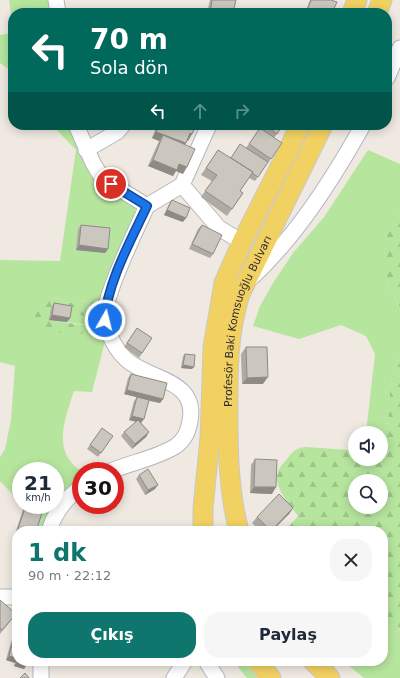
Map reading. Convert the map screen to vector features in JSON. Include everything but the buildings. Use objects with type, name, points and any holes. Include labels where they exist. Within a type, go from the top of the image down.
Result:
[{"type":"main road","name":"Profesör Baki Komsuoğlu Bulvarı","points":[[203,526],[203,508],[211,424],[213,347],[218,309],[224,283],[242,242],[298,130]]},
{"type":"main road","name":"Profesör Baki Komsuoğlu Bulvarı","points":[[238,526],[230,488],[228,438],[228,350],[237,305],[246,283],[321,130]]},
{"type":"main road","points":[[261,666],[271,678]]},
{"type":"main road","points":[[318,666],[330,678]]},
{"type":"street","points":[[392,66],[400,48]]},
{"type":"street","points":[[78,130],[86,150],[102,178],[147,206]]},
{"type":"street","points":[[86,150],[119,130]]},
{"type":"street","points":[[124,465],[159,454],[175,446],[184,439],[189,429],[192,411],[184,393],[176,385],[129,362],[114,343],[108,331],[105,320],[105,310],[122,260],[147,206],[182,185],[205,130]]},
{"type":"street","points":[[246,283],[290,237],[333,177],[360,130]]},
{"type":"street","points":[[182,185],[220,228],[242,242]]},
{"type":"street","points":[[190,423],[211,424]]},
{"type":"street","points":[[51,526],[58,511],[72,496]]},
{"type":"street","points":[[0,597],[12,597]]},
{"type":"street","points":[[41,666],[41,678]]},
{"type":"street","points":[[174,678],[182,666]]},
{"type":"street","points":[[209,666],[217,678]]},
{"type":"green space","points":[[9,0],[52,0],[53,8],[10,8]]},
{"type":"green space","points":[[8,34],[8,69],[0,63],[0,35]]},
{"type":"green space","points":[[57,130],[75,130],[78,137],[134,205],[136,212],[116,264],[106,338],[92,392],[74,391],[64,423],[63,444],[66,454],[72,463],[72,486],[64,494],[64,462],[12,462],[12,494],[0,481],[0,457],[5,449],[11,420],[15,366],[0,362],[0,260],[60,261],[76,150]],"holes":[[[52,298],[60,299],[65,303],[95,301],[69,310],[67,322],[101,327],[35,328]]]},
{"type":"green space","points":[[368,150],[400,164],[400,207],[395,212],[385,279],[400,307],[400,355],[395,364],[390,389],[390,407],[387,426],[367,426],[375,354],[366,336],[341,325],[299,339],[253,326],[260,306],[273,283],[293,253],[324,217]]},
{"type":"green space","points":[[400,207],[400,307],[385,279],[383,250],[395,212]]},
{"type":"green space","points":[[52,298],[60,299],[65,303],[95,301],[96,321],[69,310],[49,320],[103,328],[85,333],[69,334],[35,328],[32,316],[34,307],[40,301]]},
{"type":"green space","points":[[400,355],[400,629],[397,632],[388,631],[388,526],[289,526],[298,516],[282,494],[277,481],[279,469],[293,452],[299,448],[305,447],[348,450],[348,466],[388,466],[387,426],[390,407],[390,389],[395,364]]},
{"type":"green space","points":[[27,514],[49,514],[43,526],[32,526]]},
{"type":"green space","points":[[400,630],[400,678],[364,678],[349,666],[388,666],[388,631],[397,632]]},
{"type":"green space","points":[[237,666],[247,666],[257,678],[247,678]]},
{"type":"route","points":[[105,320],[105,310],[122,260],[147,206],[111,184]]}]
